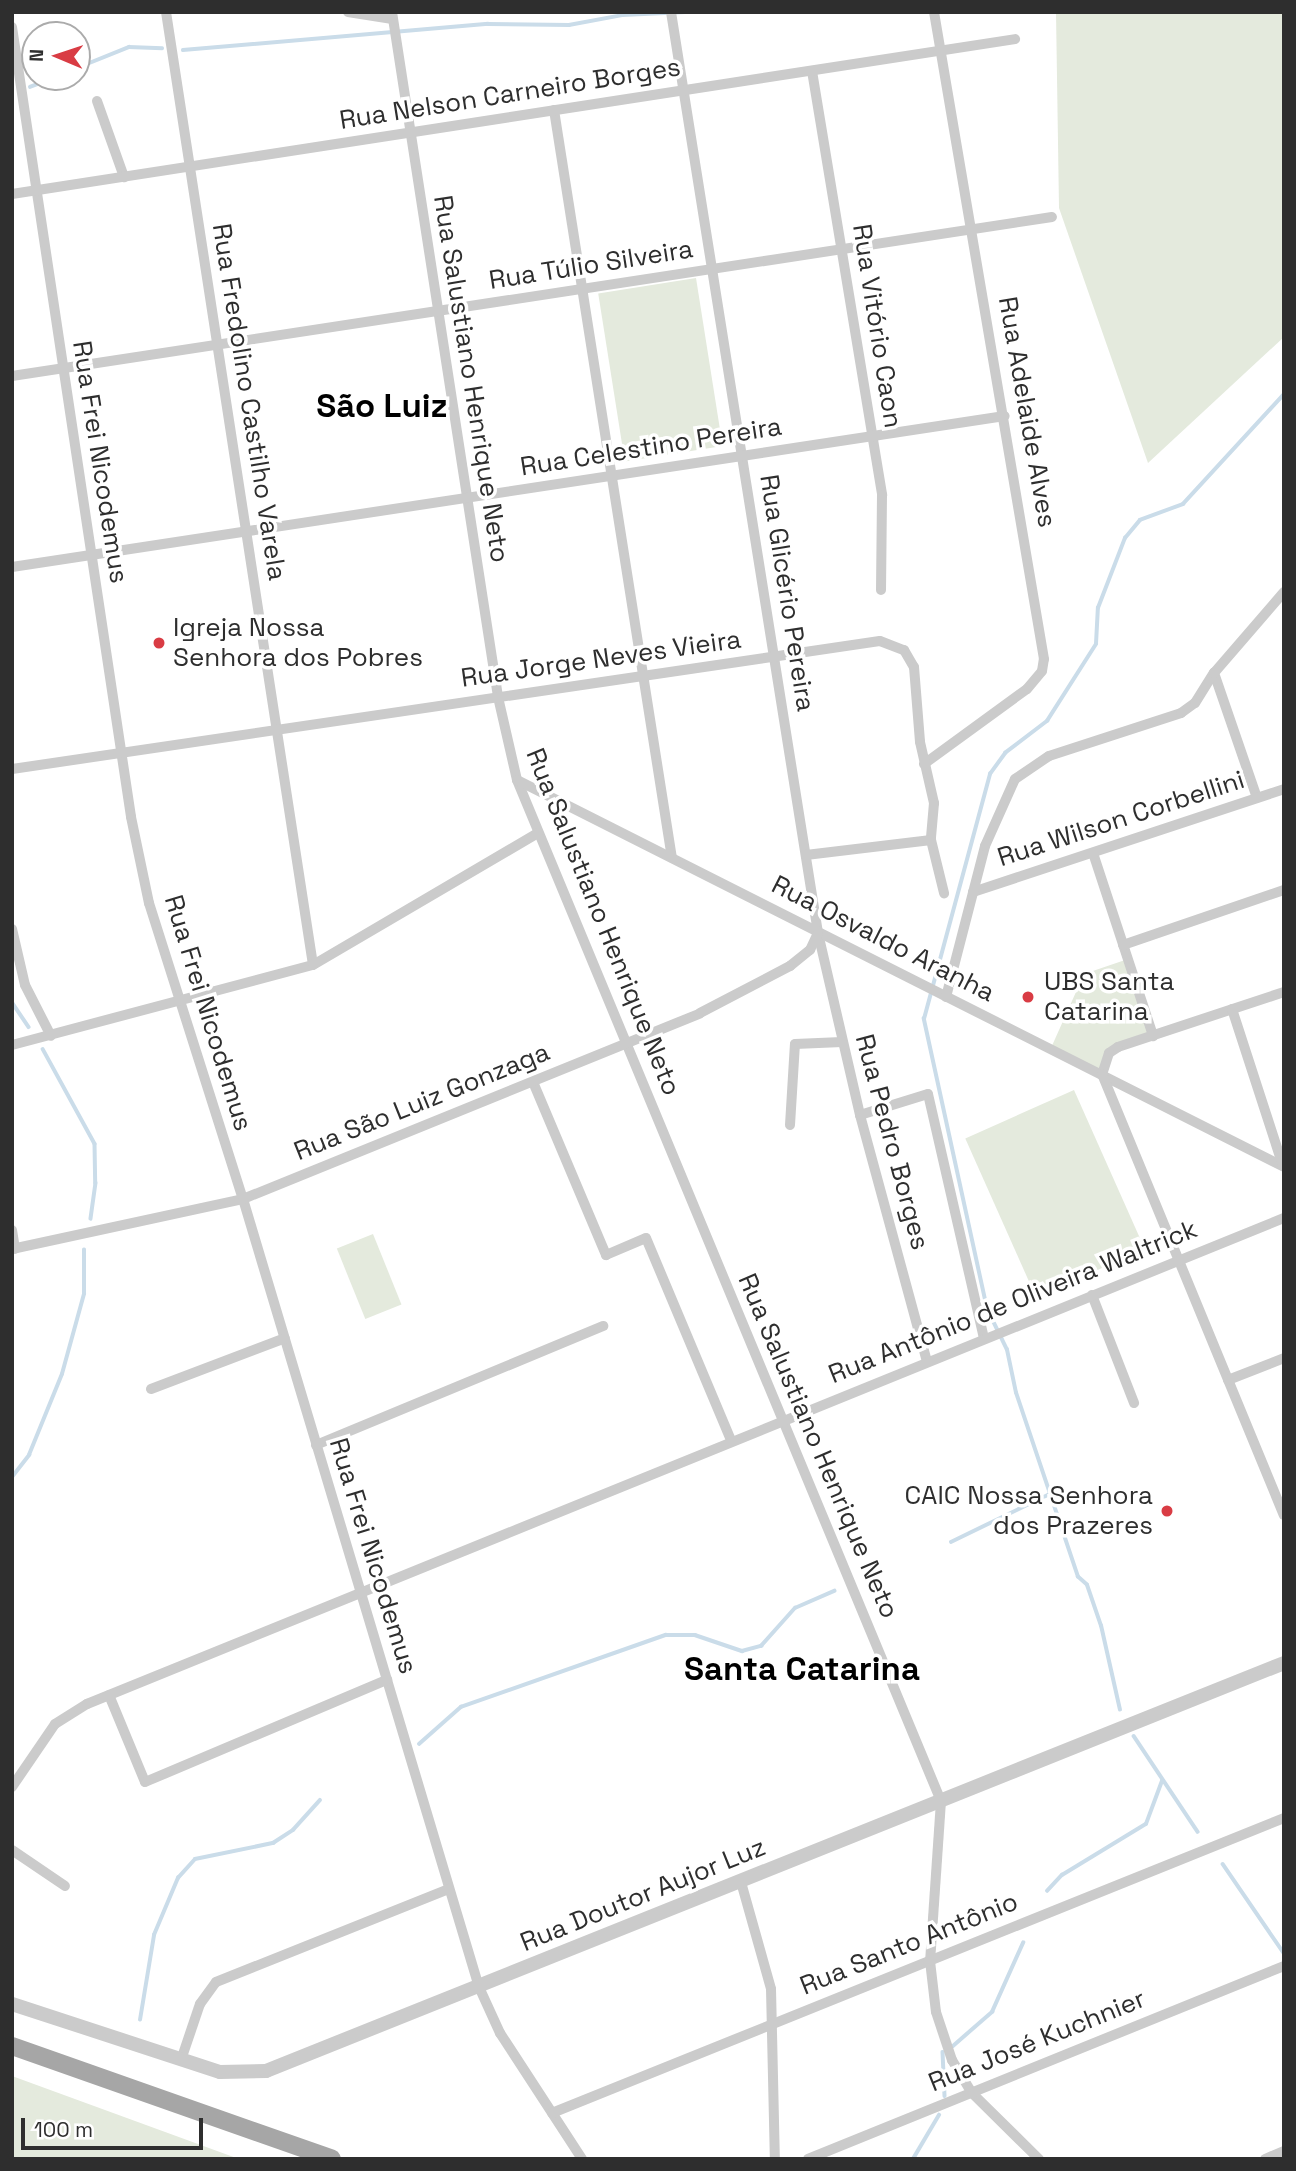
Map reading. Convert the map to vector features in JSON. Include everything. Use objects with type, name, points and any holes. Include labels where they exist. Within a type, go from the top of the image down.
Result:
[{"type":"main road","points":[[12,2046],[332,2159]]},
{"type":"street","name":"Rua Fredolino Castilho Varela","points":[[166,12],[313,965]]},
{"type":"street","points":[[348,12],[392,19]]},
{"type":"street","name":"Rua Glicério Pereira","points":[[671,12],[818,933]]},
{"type":"street","name":"Rua Adelaide Alves","points":[[924,764],[1027,689],[1042,671],[1040,618],[934,12]]},
{"type":"street","name":"Rua Salustiano Henrique Neto","points":[[392,19],[498,696],[517,780],[941,1801]]},
{"type":"street","name":"Rua Frei Nicodemus","points":[[12,27],[139,863],[285,1338],[478,1987],[500,2033],[582,2159]]},
{"type":"street","name":"Rua Nelson Carneiro Borges","points":[[12,194],[1015,39]]},
{"type":"street","name":"Rua Vitório Caon","points":[[812,71],[883,504],[881,590]]},
{"type":"street","points":[[97,101],[124,177]]},
{"type":"street","points":[[554,110],[646,675],[672,858]]},
{"type":"street","name":"Rua Túlio Silveira","points":[[12,376],[1052,218]]},
{"type":"street","name":"Rua Celestino Pereira","points":[[12,567],[1005,416]]},
{"type":"street","points":[[942,996],[995,816],[1015,779],[1030,764],[1181,713],[1195,703],[1214,673],[1284,592]]},
{"type":"street","name":"Rua Jorge Neves Vieira","points":[[12,769],[872,642],[904,650],[917,682],[924,764]]},
{"type":"street","points":[[1214,673],[1257,798]]},
{"type":"street","points":[[924,764],[934,803],[931,840],[944,893]]},
{"type":"street","name":"Rua Osvaldo Aranha","points":[[517,780],[1283,1166]]},
{"type":"street","name":"Rua Wilson Corbellini","points":[[973,892],[1284,789]]},
{"type":"street","points":[[12,1045],[181,1003],[313,965],[538,832]]},
{"type":"street","points":[[806,855],[931,840]]},
{"type":"street","points":[[1093,853],[1153,1036]]},
{"type":"street","points":[[1123,944],[1284,890]]},
{"type":"street","points":[[12,929],[25,985],[51,1036]]},
{"type":"street","name":"Rua São Luiz Gonzaga","points":[[14,1249],[243,1199],[626,1044],[737,996],[790,967],[810,950],[818,933]]},
{"type":"street","name":"Rua Pedro Borges","points":[[818,933],[860,1115],[927,1361]]},
{"type":"street","points":[[1283,1509],[1102,1073],[1109,1054],[1153,1036],[1284,992]]},
{"type":"street","points":[[1232,1009],[1283,1166]]},
{"type":"street","points":[[790,1125],[795,1044],[842,1042]]},
{"type":"street","points":[[533,1082],[606,1255],[646,1238],[731,1440]]},
{"type":"street","points":[[860,1115],[928,1094],[988,1336]]},
{"type":"street","name":"Rua Antônio de Oliveira Waltrick","points":[[12,1787],[55,1724],[109,1695],[782,1419],[1284,1218]]},
{"type":"street","points":[[12,1230],[14,1249]]},
{"type":"street","points":[[1091,1295],[1134,1403]]},
{"type":"street","points":[[316,1445],[603,1325]]},
{"type":"street","points":[[151,1389],[285,1338]]},
{"type":"street","points":[[1228,1380],[1284,1357]]},
{"type":"street","name":"Rua Doutor Aujor Luz","points":[[12,2004],[220,2072],[267,2071],[1284,1663]]},
{"type":"street","points":[[109,1695],[145,1782],[387,1680]]},
{"type":"street","points":[[941,1801],[930,1961],[943,2038],[972,2093],[1039,2159]]},
{"type":"street","name":"Rua Santo Antônio","points":[[552,2113],[1284,1818]]},
{"type":"street","points":[[12,1850],[65,1886]]},
{"type":"street","points":[[741,1882],[771,1989],[775,2159]]},
{"type":"street","points":[[181,2060],[200,2004],[223,1977],[449,1889]]},
{"type":"street","name":"Rua José Kuchnier","points":[[808,2159],[1284,1966]]},
{"type":"street","points":[[1019,2159],[1028,2148]]},
{"type":"street","points":[[1265,2159],[1284,2151]]},
{"type":"shaded area","points":[[1056,12],[1284,12],[1284,337],[1148,463],[1059,208]]},
{"type":"shaded area","points":[[696,278],[723,446],[625,461],[598,293]]},
{"type":"shaded area","points":[[1128,959],[1153,1036],[1118,1047],[1102,1074],[1051,1048],[1084,974]]},
{"type":"shaded area","points":[[1074,1090],[1145,1249],[1036,1297],[965,1138]]},
{"type":"shaded area","points":[[373,1234],[401,1304],[365,1319],[337,1249]]},
{"type":"shaded area","points":[[12,2076],[239,2159],[12,2159]]},
{"type":"waterway","points":[[183,50],[488,24],[569,25],[623,15],[685,12]]},
{"type":"waterway","points":[[91,62],[129,47],[162,48]]},
{"type":"waterway","points":[[1120,1710],[1101,1626],[1087,1585],[1078,1577],[1016,1393],[1007,1350],[987,1309],[924,1019],[990,774],[1005,753],[1047,721],[1096,644],[1098,608],[1125,538],[1140,520],[1183,504],[1284,394]]},
{"type":"waterway","points":[[12,1002],[29,1027]]},
{"type":"waterway","points":[[43,1049],[95,1144],[96,1183],[91,1219]]},
{"type":"waterway","points":[[12,1477],[29,1455],[62,1374],[84,1294],[84,1250]]},
{"type":"waterway","points":[[951,1542],[1050,1494]]},
{"type":"waterway","points":[[419,1744],[461,1707],[666,1635],[695,1635],[742,1651],[761,1646],[795,1608],[834,1591]]},
{"type":"waterway","points":[[1134,1736],[1198,1832]]},
{"type":"waterway","points":[[1047,1891],[1062,1875],[1146,1824],[1162,1781]]},
{"type":"waterway","points":[[140,2020],[154,1935],[178,1878],[195,1859],[273,1843],[293,1830],[320,1800]]},
{"type":"waterway","points":[[1223,1864],[1284,1953]]},
{"type":"waterway","points":[[953,2046],[992,2012],[1023,1943]]},
{"type":"waterway","points":[[943,2052],[945,2096]]},
{"type":"waterway","points":[[913,2159],[939,2115]]},
{"type":"place","name":"Igreja Nossa Senhora dos Pobres","points":[[159,643]]},
{"type":"place","name":"UBS Santa Catarina","points":[[1028,997]]},
{"type":"place","name":"CAIC Nossa Senhora dos Prazeres","points":[[1167,1511]]},
{"type":"district","name":"São Luiz","points":[[382,407]]},
{"type":"district","name":"Santa Catarina","points":[[802,1670]]}]
